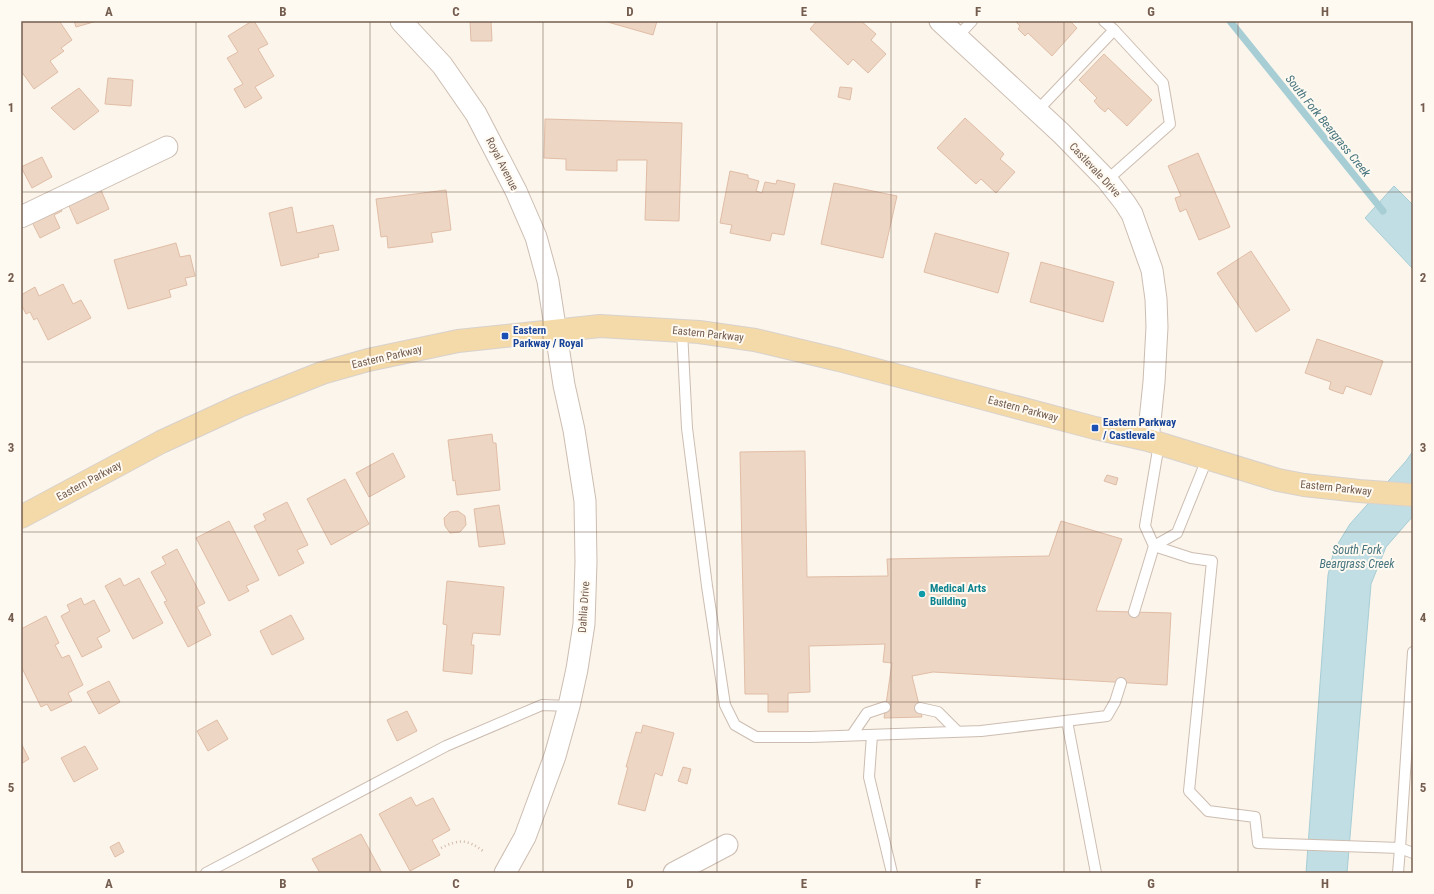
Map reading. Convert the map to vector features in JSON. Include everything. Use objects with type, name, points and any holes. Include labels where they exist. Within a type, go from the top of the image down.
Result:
[{"type":"main road","name":"Eastern Parkway","points":[[21,517],[161,442],[239,406],[322,373],[368,360],[458,341],[600,326],[682,331],[755,340],[839,360],[1095,428],[1154,442],[1284,481],[1359,492],[1413,495]]},
{"type":"street","name":"Royal Avenue","points":[[401,21],[413,32],[442,65],[476,114],[516,192],[536,237],[548,281],[556,330]]},
{"type":"street","name":"Castlevale Drive","points":[[940,21],[1107,180],[1126,203],[1132,214],[1152,270],[1156,299],[1157,327],[1154,382],[1154,442]]},
{"type":"street","points":[[21,217],[167,147]]},
{"type":"street","name":"Dahlia Drive","points":[[505,873],[525,837],[555,756],[569,706],[577,669],[584,624],[586,562],[585,501],[574,430],[564,385],[556,330]]},
{"type":"street","points":[[674,873],[728,845]]},
{"type":"lane","points":[[957,37],[972,21]]},
{"type":"lane","points":[[1104,21],[1163,83],[1170,124],[1107,180]]},
{"type":"lane","points":[[1036,111],[1114,30]]},
{"type":"lane","points":[[682,331],[687,428],[707,586],[725,705],[735,725],[756,737],[981,731],[1107,716],[1115,702],[1121,683]]},
{"type":"lane","points":[[1134,612],[1154,546],[1145,526],[1154,442]]},
{"type":"lane","points":[[1154,546],[1177,533],[1207,459]]},
{"type":"lane","points":[[1154,546],[1191,558],[1212,560],[1189,791],[1208,811],[1255,817],[1258,843],[1400,848],[1413,852]]},
{"type":"lane","points":[[1398,873],[1413,652]]},
{"type":"lane","points":[[206,873],[446,746],[542,705],[569,706]]},
{"type":"lane","points":[[852,735],[867,713],[885,707]]},
{"type":"lane","points":[[920,708],[938,712],[956,731]]},
{"type":"lane","points":[[1067,720],[1096,873]]},
{"type":"lane","points":[[872,734],[869,777],[892,873]]},
{"type":"path","points":[[441,848],[459,841],[467,842],[483,851]]},
{"type":"water","name":"South Fork Beargrass Creek","points":[[1394,186],[1413,205],[1413,269],[1365,218]]},
{"type":"water","name":"South Fork Beargrass Creek","points":[[1413,451],[1413,516],[1386,547],[1371,584],[1347,873],[1306,873],[1328,575],[1334,550],[1350,524],[1406,461]]},
{"type":"building","points":[[21,21],[61,21],[60,22],[72,40],[61,48],[64,51],[50,61],[58,72],[34,89],[21,71]]},
{"type":"building","points":[[74,21],[97,21],[76,27]]},
{"type":"building","points":[[254,21],[268,44],[258,49],[274,76],[255,87],[262,98],[245,108],[234,89],[243,84],[227,58],[238,52],[228,36]]},
{"type":"building","points":[[470,21],[491,21],[492,41],[471,41]]},
{"type":"building","points":[[604,21],[657,21],[653,35]]},
{"type":"building","points":[[817,21],[861,21],[876,34],[871,40],[886,54],[868,73],[853,59],[848,65],[810,29]]},
{"type":"building","points":[[1015,21],[1070,21],[1077,28],[1052,56],[1028,33],[1025,36],[1018,29],[1020,26]]},
{"type":"building","points":[[1104,54],[1152,100],[1127,126],[1108,108],[1105,112],[1100,108],[1094,101],[1097,98],[1079,80]]},
{"type":"building","points":[[108,78],[133,80],[131,106],[105,104]]},
{"type":"building","points":[[840,87],[852,88],[850,100],[838,97]]},
{"type":"building","points":[[79,88],[99,111],[74,130],[51,108]]},
{"type":"building","points":[[965,118],[1004,154],[1000,159],[1015,172],[996,193],[981,179],[976,184],[937,148]]},
{"type":"building","points":[[545,119],[682,123],[679,221],[645,220],[647,160],[617,160],[617,171],[566,170],[566,159],[544,158]]},
{"type":"building","points":[[1198,153],[1230,227],[1199,240],[1186,209],[1180,212],[1175,198],[1181,196],[1168,166]]},
{"type":"building","points":[[42,157],[52,177],[32,188],[21,167]]},
{"type":"building","points":[[730,171],[748,175],[748,178],[759,181],[756,191],[762,193],[765,182],[776,184],[777,180],[795,184],[784,235],[772,233],[770,241],[730,233],[732,225],[720,223]]},
{"type":"building","points":[[98,183],[109,209],[77,224],[65,197]]},
{"type":"building","points":[[834,183],[897,196],[883,258],[821,244]]},
{"type":"building","points":[[446,190],[451,230],[431,233],[433,242],[388,248],[387,236],[381,237],[376,199]]},
{"type":"building","points":[[57,202],[62,211],[54,215],[60,228],[40,238],[29,216]]},
{"type":"building","points":[[292,207],[297,233],[333,225],[339,250],[318,254],[319,257],[281,266],[269,213]]},
{"type":"building","points":[[935,233],[1009,253],[998,293],[924,272]]},
{"type":"building","points":[[176,243],[180,257],[190,255],[195,276],[185,278],[187,285],[169,290],[171,297],[128,309],[114,260]]},
{"type":"building","points":[[1251,251],[1290,310],[1256,332],[1217,273]]},
{"type":"building","points":[[1041,262],[1114,282],[1103,322],[1030,302]]},
{"type":"building","points":[[63,284],[73,304],[81,300],[91,318],[48,340],[37,318],[34,320],[30,312],[26,314],[21,304],[21,295],[35,287],[39,296]]},
{"type":"building","points":[[1317,339],[1383,361],[1371,395],[1346,386],[1343,394],[1334,391],[1329,389],[1331,382],[1305,373]]},
{"type":"building","points":[[492,434],[493,443],[496,443],[500,490],[457,495],[455,480],[453,481],[448,440]]},
{"type":"building","name":"Medical Arts Building","points":[[805,451],[807,577],[888,576],[887,559],[1049,556],[1061,521],[1122,539],[1096,611],[1171,613],[1167,685],[933,672],[912,676],[922,717],[884,718],[892,663],[883,662],[885,644],[809,646],[810,692],[788,693],[788,712],[768,712],[768,694],[745,694],[740,452]]},
{"type":"building","points":[[393,453],[405,477],[369,497],[356,473]]},
{"type":"building","points":[[1107,475],[1118,478],[1116,485],[1104,481]]},
{"type":"building","points":[[345,479],[369,524],[331,545],[307,499]]},
{"type":"building","points":[[287,502],[308,545],[297,550],[304,563],[279,576],[254,526],[266,520],[263,514]]},
{"type":"building","points":[[499,505],[505,544],[479,547],[474,509]]},
{"type":"building","points":[[458,511],[465,516],[466,525],[460,532],[450,533],[445,526],[444,518],[450,512]]},
{"type":"building","points":[[229,521],[259,580],[246,586],[249,591],[229,601],[196,538]]},
{"type":"building","points":[[177,549],[205,603],[197,607],[211,635],[188,647],[164,602],[167,601],[151,572],[166,564],[162,557]]},
{"type":"building","points":[[120,578],[124,586],[139,578],[163,623],[133,639],[105,586]]},
{"type":"building","points":[[447,581],[504,587],[500,635],[473,633],[471,645],[474,645],[472,674],[443,671],[447,625],[443,624]]},
{"type":"building","points":[[81,598],[84,605],[94,600],[110,631],[97,638],[102,647],[82,657],[61,616],[70,611],[67,605]]},
{"type":"building","points":[[291,615],[304,639],[272,655],[260,631]]},
{"type":"building","points":[[46,616],[59,643],[55,645],[62,658],[69,655],[83,685],[68,693],[72,701],[51,711],[47,704],[41,707],[21,666],[21,629]]},
{"type":"building","points":[[109,681],[120,702],[99,714],[87,692]]},
{"type":"building","points":[[407,711],[417,731],[397,741],[387,720]]},
{"type":"building","points":[[217,720],[228,739],[208,751],[197,731]]},
{"type":"building","points":[[643,725],[674,733],[662,776],[655,773],[645,811],[618,804],[628,767],[626,767],[636,732],[641,733]]},
{"type":"building","points":[[21,743],[29,759],[21,764]]},
{"type":"building","points":[[85,746],[98,769],[74,782],[61,758]]},
{"type":"building","points":[[683,767],[691,769],[687,784],[678,781]]},
{"type":"building","points":[[411,797],[416,806],[433,798],[450,830],[432,840],[440,855],[410,871],[379,814]]},
{"type":"building","points":[[361,834],[382,873],[320,873],[312,859]]},
{"type":"building","points":[[119,842],[124,852],[115,857],[110,847]]},
{"type":"waterway","name":"South Fork Beargrass Creek","points":[[1230,21],[1383,211]]},
{"type":"place","name":"Eastern Parkway / Royal","points":[[505,336]]},
{"type":"place","name":"Eastern Parkway / Castlevale","points":[[1095,428]]},
{"type":"place","name":"Medical Arts Building","points":[[922,594]]}]
